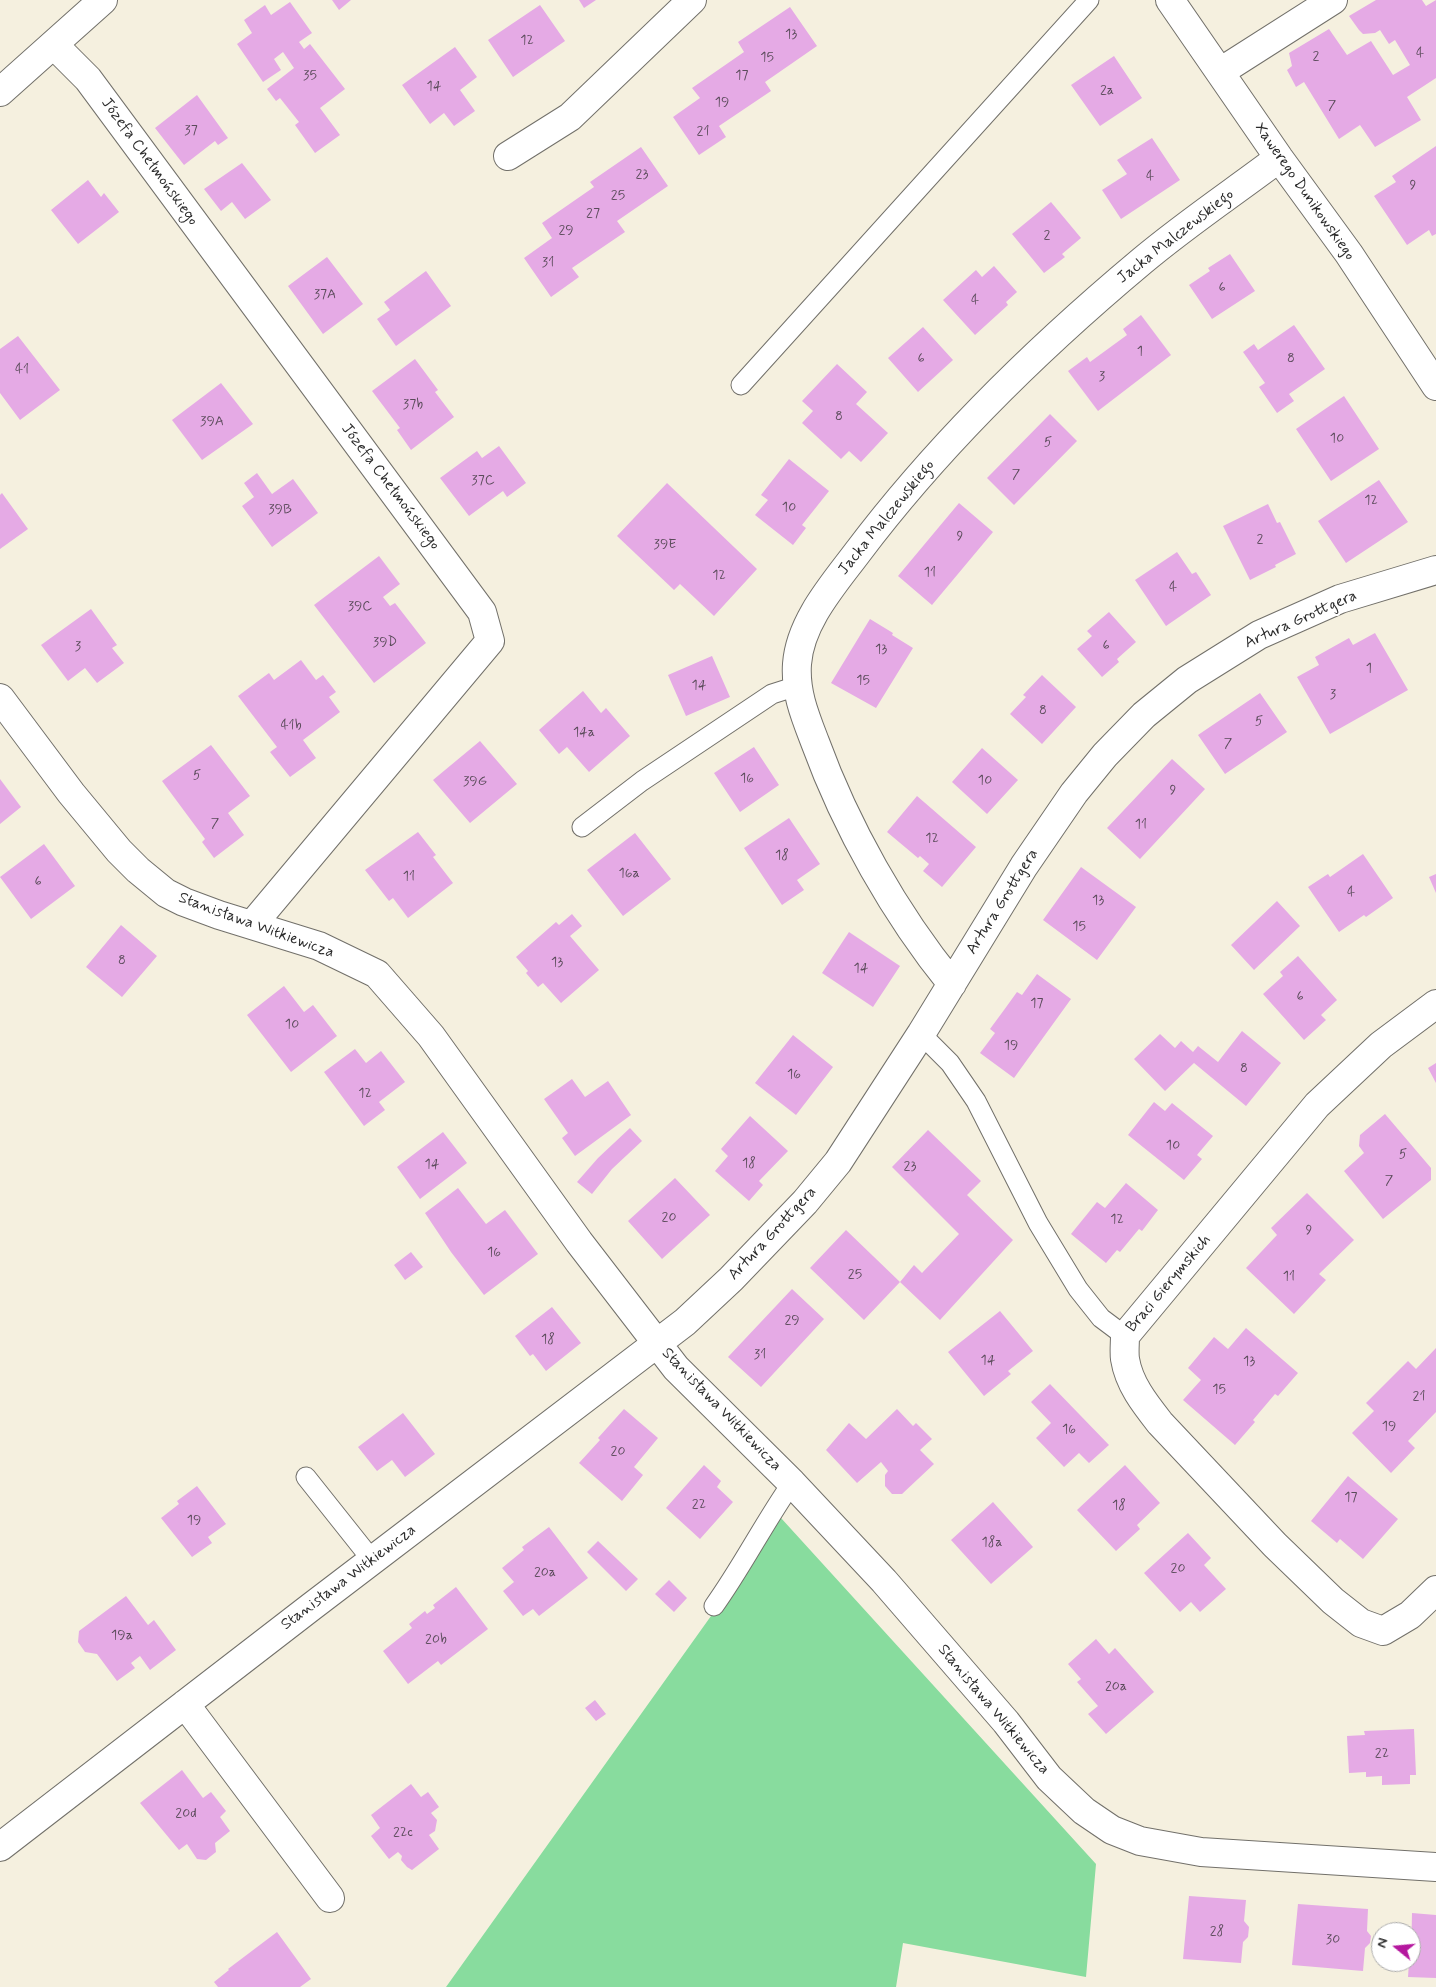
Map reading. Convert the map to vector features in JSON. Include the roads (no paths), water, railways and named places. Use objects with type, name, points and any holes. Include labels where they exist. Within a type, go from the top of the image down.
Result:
[{"type":"street","points":[[0,92],[103,0]]},
{"type":"street","points":[[508,156],[570,117],[692,0]]},
{"type":"street","name":"Xawerego Dunikowskiego","points":[[1170,0],[1279,158],[1349,254],[1436,386]]},
{"type":"street","points":[[1220,72],[1333,0]]},
{"type":"street","name":"Józefa Chełmońskiego","points":[[54,45],[94,87],[482,612],[490,641],[252,925]]},
{"type":"street","name":"Jacka Malczewskiego","points":[[952,984],[925,950],[899,911],[869,858],[827,776],[800,702],[797,686],[797,662],[805,632],[825,596],[872,533],[946,447],[1031,358],[1136,266],[1279,158]]},
{"type":"street","name":"Artura Grottgera","points":[[657,1343],[686,1322],[724,1285],[805,1202],[838,1162],[921,1034],[1024,866],[1074,793],[1105,755],[1144,715],[1187,680],[1258,635],[1340,598],[1436,570]]},
{"type":"street","name":"Stanisława Witkiewicza","points":[[0,698],[71,793],[118,851],[166,893],[184,902],[320,946],[377,974],[431,1036],[579,1242],[676,1368],[792,1483],[884,1581],[1006,1722],[1049,1778],[1084,1811],[1112,1830],[1140,1841],[1201,1852],[1436,1867]]},
{"type":"street","name":"Braci Gierymskich","points":[[1436,1004],[1381,1045],[1317,1105],[1125,1336],[1125,1359],[1132,1383],[1144,1403],[1160,1423],[1274,1544],[1333,1601],[1361,1623],[1383,1631],[1410,1616],[1436,1590]]},
{"type":"street","name":"Stanisława Witkiewicza","points":[[0,1848],[372,1560],[657,1343]]},
{"type":"street","points":[[186,1704],[330,1898]]},
{"type":"lane","points":[[741,385],[1089,0]]},
{"type":"lane","points":[[582,827],[642,781],[772,694],[797,686]]},
{"type":"lane","points":[[921,1034],[950,1063],[976,1101],[1038,1223],[1078,1289],[1101,1318],[1125,1336]]},
{"type":"lane","points":[[306,1477],[372,1560]]},
{"type":"lane","points":[[714,1606],[731,1583],[772,1510],[792,1483]]}]
